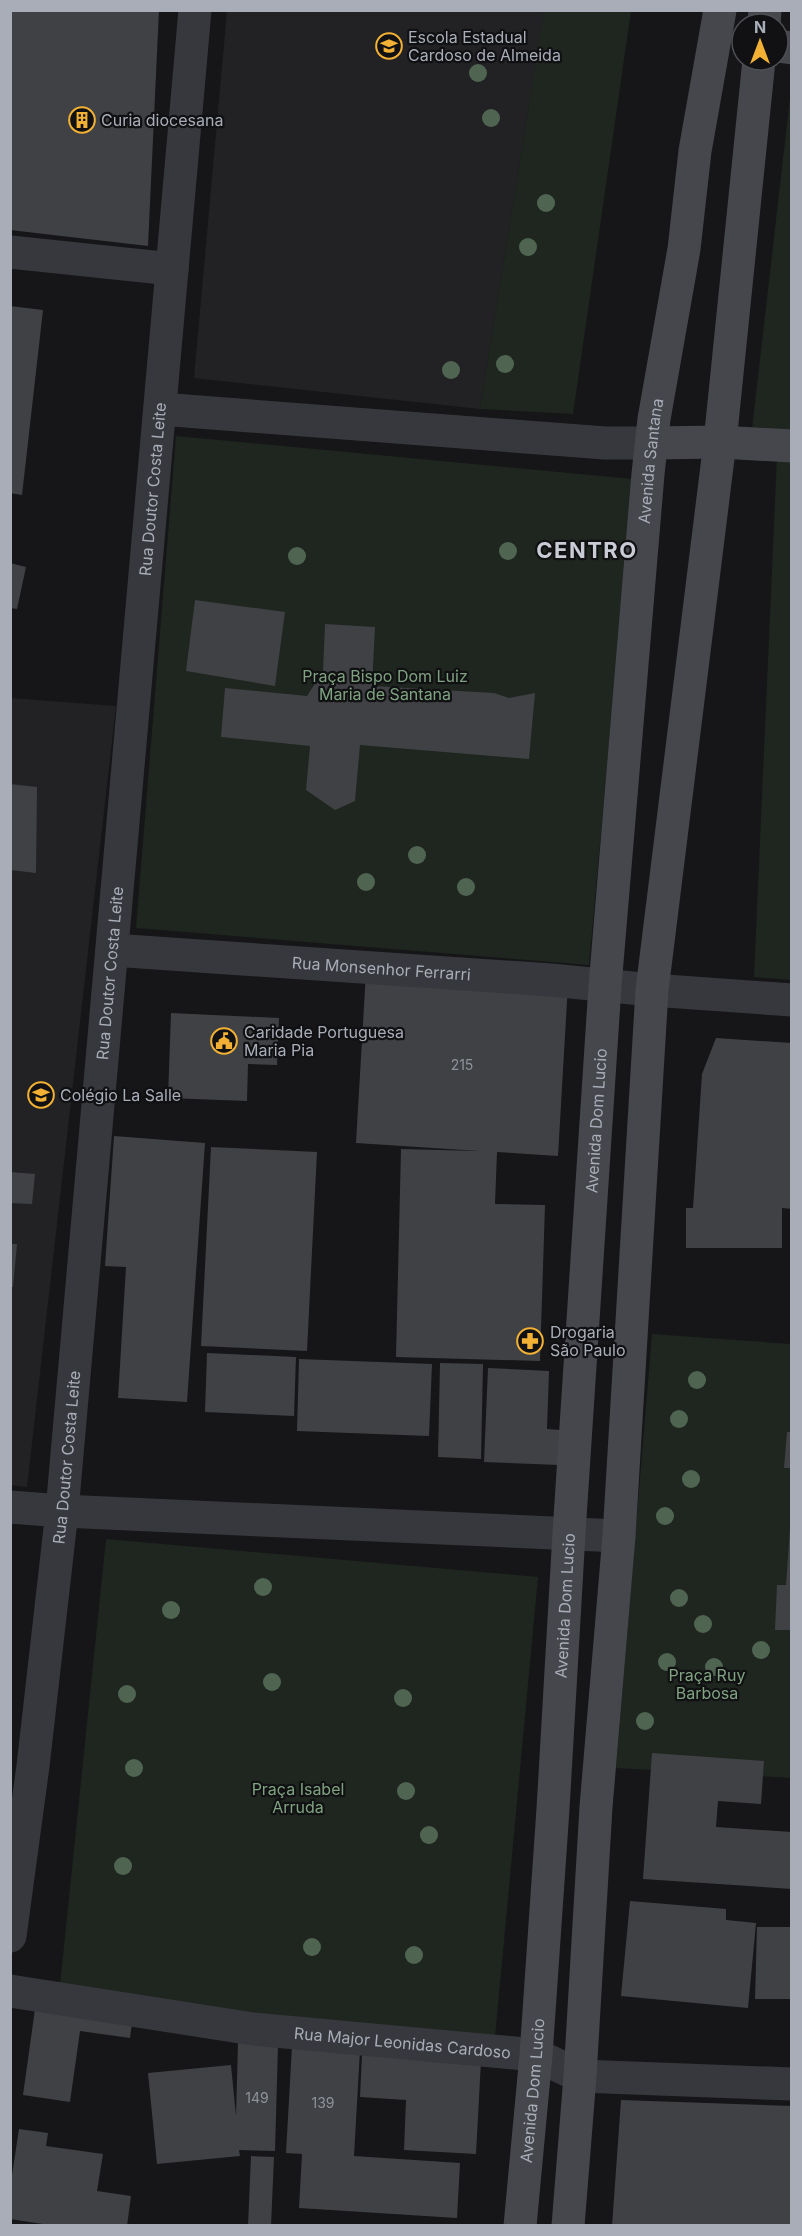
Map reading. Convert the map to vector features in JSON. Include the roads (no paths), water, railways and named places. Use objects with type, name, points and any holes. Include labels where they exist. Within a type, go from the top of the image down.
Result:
[{"type":"main road","name":"Avenida Santana","points":[[606,986],[652,443],[684,249],[695,151],[728,45],[720,10]]},
{"type":"main road","points":[[568,2226],[580,2076],[596,1807],[619,1536],[651,990],[720,442],[758,72]]},
{"type":"main road","points":[[652,443],[720,442],[792,446]]},
{"type":"main road","name":"Avenida Dom Lucio","points":[[520,2226],[536,2055],[606,986]]},
{"type":"street","name":"Rua Doutor Costa Leite","points":[[10,1936],[33,1767],[62,1511],[195,10]]},
{"type":"street","points":[[10,252],[172,269]]},
{"type":"street","points":[[160,409],[605,443],[652,443]]},
{"type":"street","name":"Rua Monsenhor Ferrarri","points":[[112,950],[551,980],[651,990]]},
{"type":"street","points":[[651,990],[792,1000]]},
{"type":"street","points":[[10,1507],[619,1536]]},
{"type":"street","name":"Rua Major Leonidas Cardoso","points":[[10,1990],[254,2029],[536,2055],[580,2076],[792,2084]]},
{"type":"place","name":"Escola Estadual Cardoso de Almeida","points":[[389,46]]},
{"type":"place","name":"Curia diocesana","points":[[82,120]]},
{"type":"place","name":"Caridade Portuguesa Maria Pia","points":[[224,1041]]},
{"type":"place","name":"Colégio La Salle","points":[[41,1095]]},
{"type":"place","name":"Drogaria São Paulo","points":[[530,1341]]},
{"type":"district","name":"CENTRO","points":[[587,550]]},
{"type":"park label","name":"Praça Bispo Dom Luiz Maria de Santana","points":[[385,685]]},
{"type":"park label","name":"Praça Ruy Barbosa","points":[[707,1684]]},
{"type":"park label","name":"Praça Isabel Arruda","points":[[298,1798]]}]
